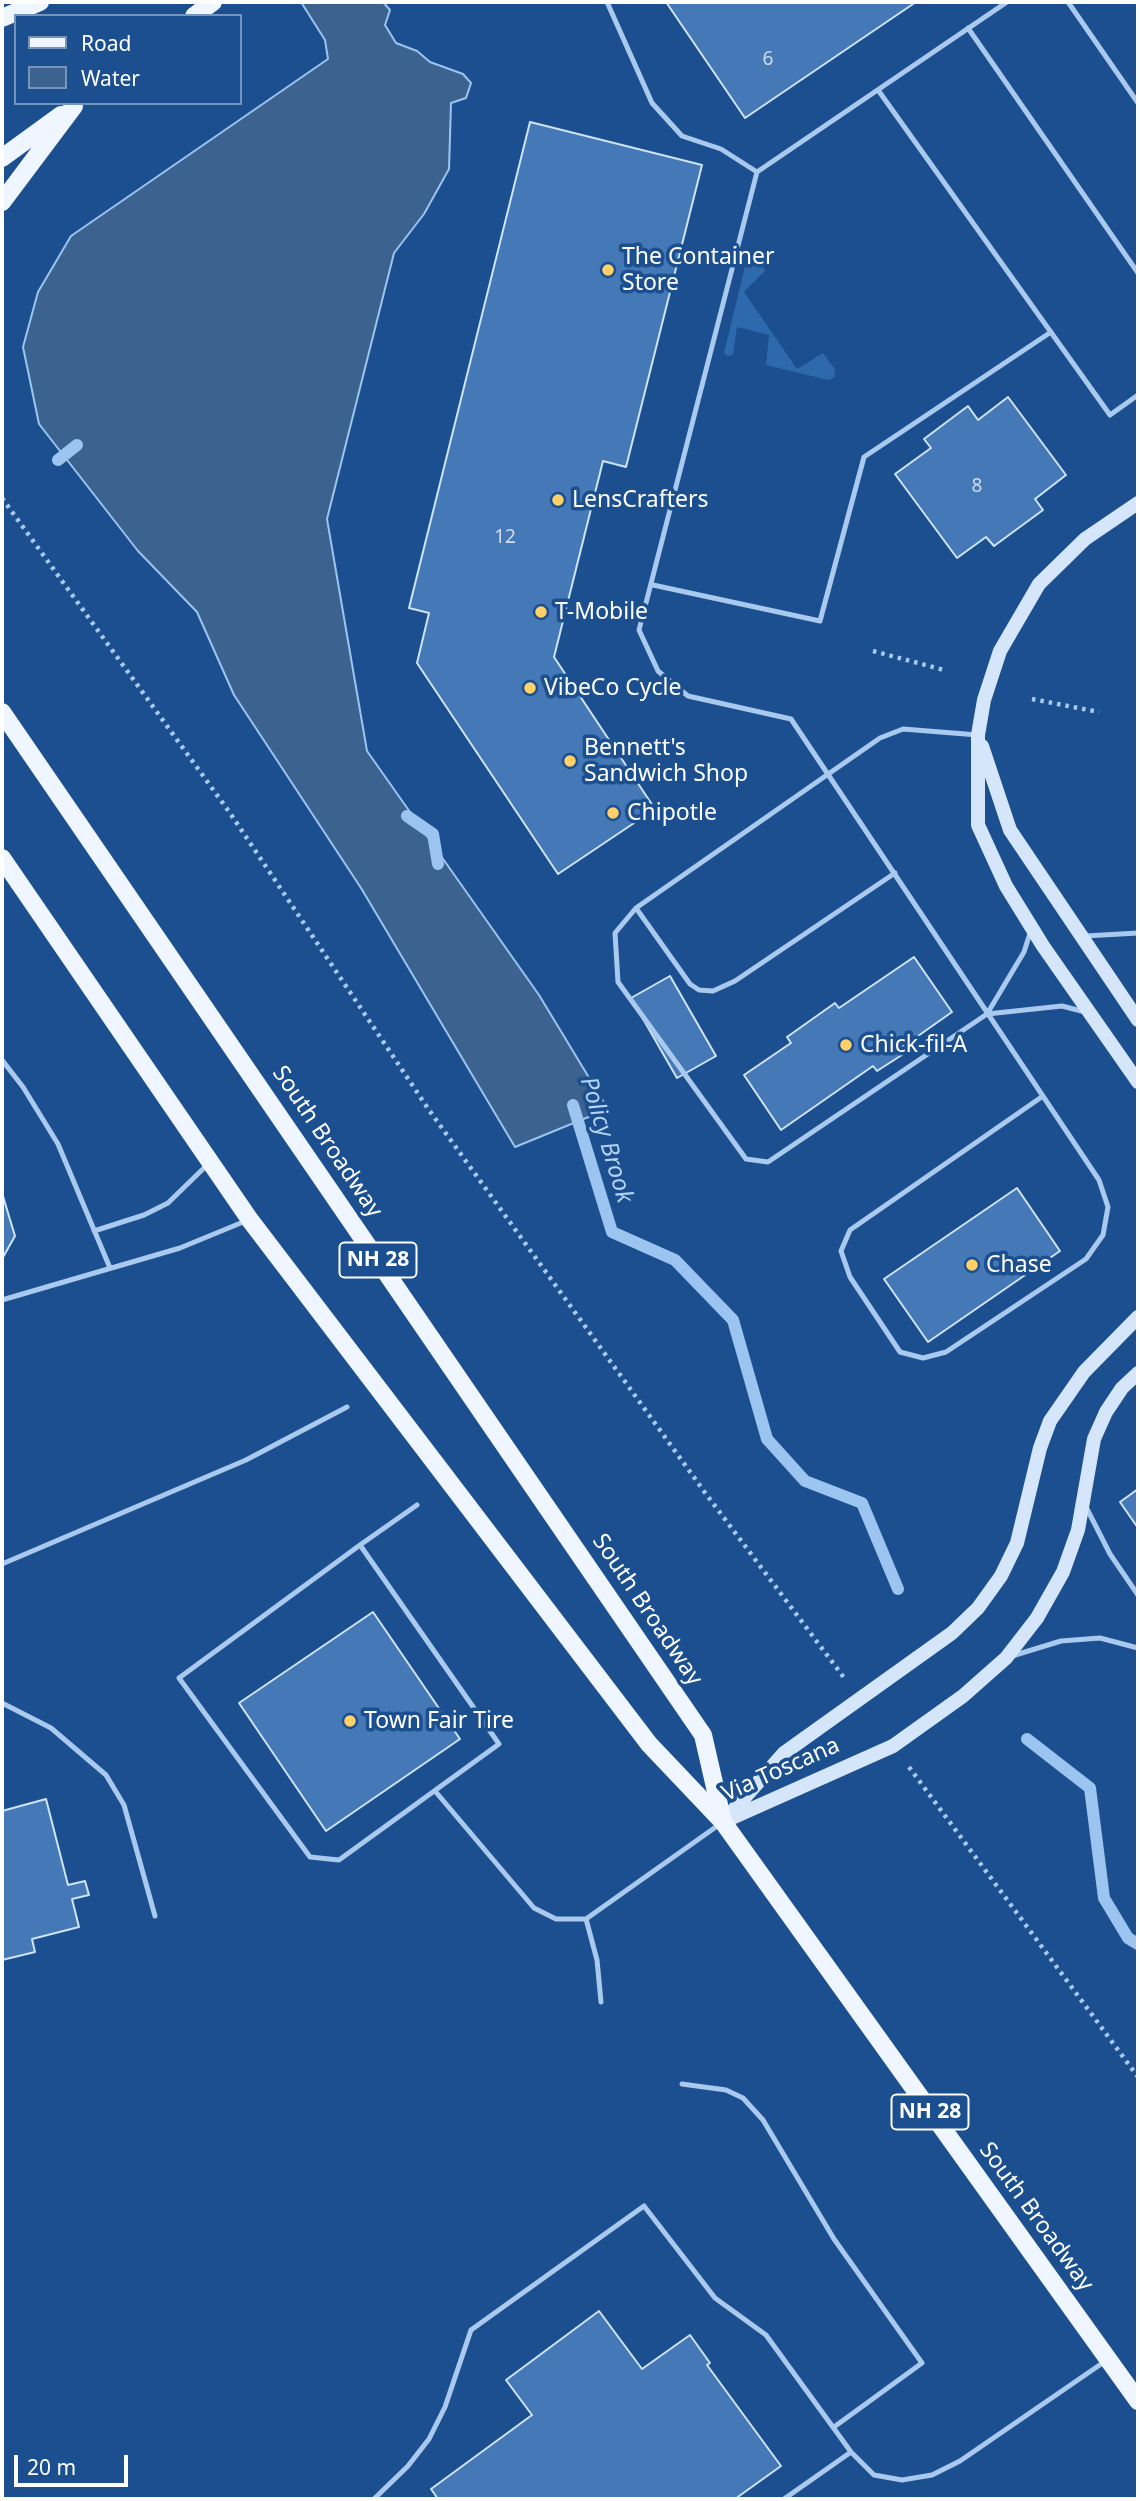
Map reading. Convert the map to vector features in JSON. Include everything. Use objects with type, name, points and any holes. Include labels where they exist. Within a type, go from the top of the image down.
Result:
[{"type":"main road","points":[[25,14],[40,2]]},
{"type":"main road","points":[[2,18],[40,2]]},
{"type":"main road","points":[[197,14],[213,2]]},
{"type":"main road","points":[[2,158],[74,105]]},
{"type":"main road","points":[[2,202],[74,105]]},
{"type":"main road","points":[[1138,503],[1086,539],[1039,584],[1000,651],[984,700],[978,735],[978,825],[1006,886],[1088,1012],[1138,1082]]},
{"type":"main road","name":"South Broadway","points":[[2,712],[703,1735],[723,1822]]},
{"type":"main road","points":[[978,735],[1010,830],[1138,1020]]},
{"type":"main road","name":"South Broadway","points":[[2,858],[250,1220],[664,1764],[723,1822],[1138,2401]]},
{"type":"main road","name":"Via Toscana","points":[[723,1822],[784,1753],[943,1640],[978,1608],[1001,1576],[1017,1544],[1040,1448],[1050,1421],[1084,1372],[1138,1317]]},
{"type":"main road","name":"Via Toscana","points":[[723,1822],[893,1746],[963,1696],[1006,1658],[1037,1618],[1063,1572],[1084,1503],[1094,1439],[1106,1412],[1122,1388],[1138,1373]]},
{"type":"lane","points":[[607,2],[652,103],[682,136],[721,149],[757,172]]},
{"type":"lane","points":[[1007,2],[757,172],[653,585],[639,630],[658,671],[688,696],[791,719],[827,775],[895,873],[1099,1180],[1108,1207],[1103,1235],[1086,1259],[946,1352],[923,1358],[900,1352],[850,1277],[842,1251],[850,1230],[1043,1096]]},
{"type":"lane","points":[[1068,2],[1138,103]]},
{"type":"lane","points":[[968,28],[1138,274]]},
{"type":"lane","points":[[878,90],[1110,415],[1138,395]]},
{"type":"lane","points":[[653,585],[820,621],[864,457],[1051,332]]},
{"type":"lane","points":[[978,735],[903,729],[880,738],[636,908],[615,933],[618,982],[747,1159],[768,1162],[987,1014],[1024,952],[1032,927]]},
{"type":"lane","points":[[636,908],[690,984],[699,990],[713,991],[726,986],[895,873]]},
{"type":"lane","points":[[1082,936],[1138,933]]},
{"type":"lane","points":[[987,1014],[1062,1006],[1088,1012]]},
{"type":"lane","points":[[2,1060],[23,1087],[58,1144],[110,1268]]},
{"type":"lane","points":[[94,1230],[144,1215],[168,1203],[209,1161]]},
{"type":"lane","points":[[2,1300],[180,1248],[250,1220]]},
{"type":"lane","points":[[2,1564],[246,1460],[347,1407]]},
{"type":"lane","points":[[1084,1503],[1111,1554],[1138,1595]]},
{"type":"lane","points":[[360,1545],[499,1744],[339,1860],[310,1857],[179,1678],[360,1545],[417,1505]]},
{"type":"lane","points":[[1006,1658],[1061,1642],[1100,1638],[1138,1648]]},
{"type":"lane","points":[[2,1703],[51,1728],[106,1775],[124,1805],[155,1916]]},
{"type":"lane","points":[[435,1791],[534,1908],[556,1919],[586,1919],[723,1822]]},
{"type":"lane","points":[[586,1919],[597,1960],[601,2002]]},
{"type":"lane","points":[[682,2084],[726,2090],[743,2098],[763,2120],[834,2239],[922,2363],[834,2427]]},
{"type":"lane","points":[[375,2499],[408,2466],[429,2439],[445,2407],[471,2330],[644,2206],[715,2298],[766,2335],[851,2452],[874,2475],[902,2480],[932,2475],[960,2461],[1108,2359]]},
{"type":"lane","points":[[784,2499],[851,2452]]},
{"type":"path","points":[[2,498],[230,813],[429,1110],[706,1494],[842,1676]]},
{"type":"path","points":[[873,651],[944,670]]},
{"type":"path","points":[[1032,699],[1099,712]]},
{"type":"path","points":[[909,1767],[1138,2077]]},
{"type":"shaded area","points":[[751,255],[762,263],[765,271],[744,292],[797,369],[823,353],[835,369],[834,378],[828,380],[766,365],[769,335],[737,327],[733,355],[724,353],[747,258]]},
{"type":"water","points":[[301,2],[383,2],[390,10],[385,25],[396,43],[417,51],[430,62],[463,74],[471,83],[466,98],[451,103],[449,169],[424,214],[394,253],[327,519],[367,751],[539,995],[608,1109],[515,1147],[361,888],[234,695],[197,612],[138,551],[39,424],[23,347],[38,292],[71,236],[328,59],[325,40]]},
{"type":"building","points":[[666,2],[916,2],[745,118]]},
{"type":"building","points":[[530,122],[702,165],[626,467],[603,461],[554,657],[655,809],[558,874],[417,663],[429,613],[409,608]]},
{"type":"building","points":[[1008,397],[1066,475],[1035,499],[1043,510],[994,546],[986,537],[957,558],[895,474],[931,448],[924,439],[968,406],[978,420]]},
{"type":"building","name":"Chick-fil-A","points":[[914,957],[952,1012],[901,1048],[905,1053],[877,1071],[873,1066],[781,1130],[744,1075],[791,1043],[787,1037],[835,1003],[839,1008]]},
{"type":"building","points":[[670,976],[716,1056],[677,1078],[631,998]]},
{"type":"building","name":"Chase","points":[[1017,1188],[1060,1251],[928,1342],[884,1279]]},
{"type":"building","points":[[2,1193],[15,1236],[2,1259]]},
{"type":"building","points":[[1138,1489],[1138,1528],[1120,1502]]},
{"type":"building","name":"Town Fair Tire","points":[[373,1612],[460,1739],[326,1831],[239,1703]]},
{"type":"building","points":[[46,1799],[68,1885],[85,1881],[89,1895],[72,1899],[79,1927],[32,1939],[35,1952],[2,1960],[2,1811]]},
{"type":"building","points":[[599,2311],[642,2369],[690,2335],[710,2363],[707,2365],[781,2466],[735,2499],[438,2499],[431,2489],[532,2415],[506,2380]]},
{"type":"waterway","points":[[58,460],[77,445]]},
{"type":"waterway","name":"Policy Brook","points":[[407,816],[433,834],[438,864]]},
{"type":"waterway","name":"Policy Brook","points":[[573,1105],[612,1232],[675,1260],[733,1320],[767,1439],[805,1481],[862,1503],[898,1589]]},
{"type":"waterway","name":"Policy Brook","points":[[1027,1739],[1090,1788],[1104,1898],[1128,1938],[1138,1944]]},
{"type":"place","name":"The Container Store","points":[[608,270]]},
{"type":"place","name":"LensCrafters","points":[[558,500]]},
{"type":"place","name":"T-Mobile","points":[[541,612]]},
{"type":"place","name":"VibeCo Cycle","points":[[530,688]]},
{"type":"place","name":"Bennett's Sandwich Shop","points":[[570,761]]},
{"type":"place","name":"Chipotle","points":[[613,813]]},
{"type":"place","name":"Chick-fil-A","points":[[846,1045]]},
{"type":"place","name":"Chase","points":[[972,1265]]},
{"type":"place","name":"Town Fair Tire","points":[[350,1721]]}]
